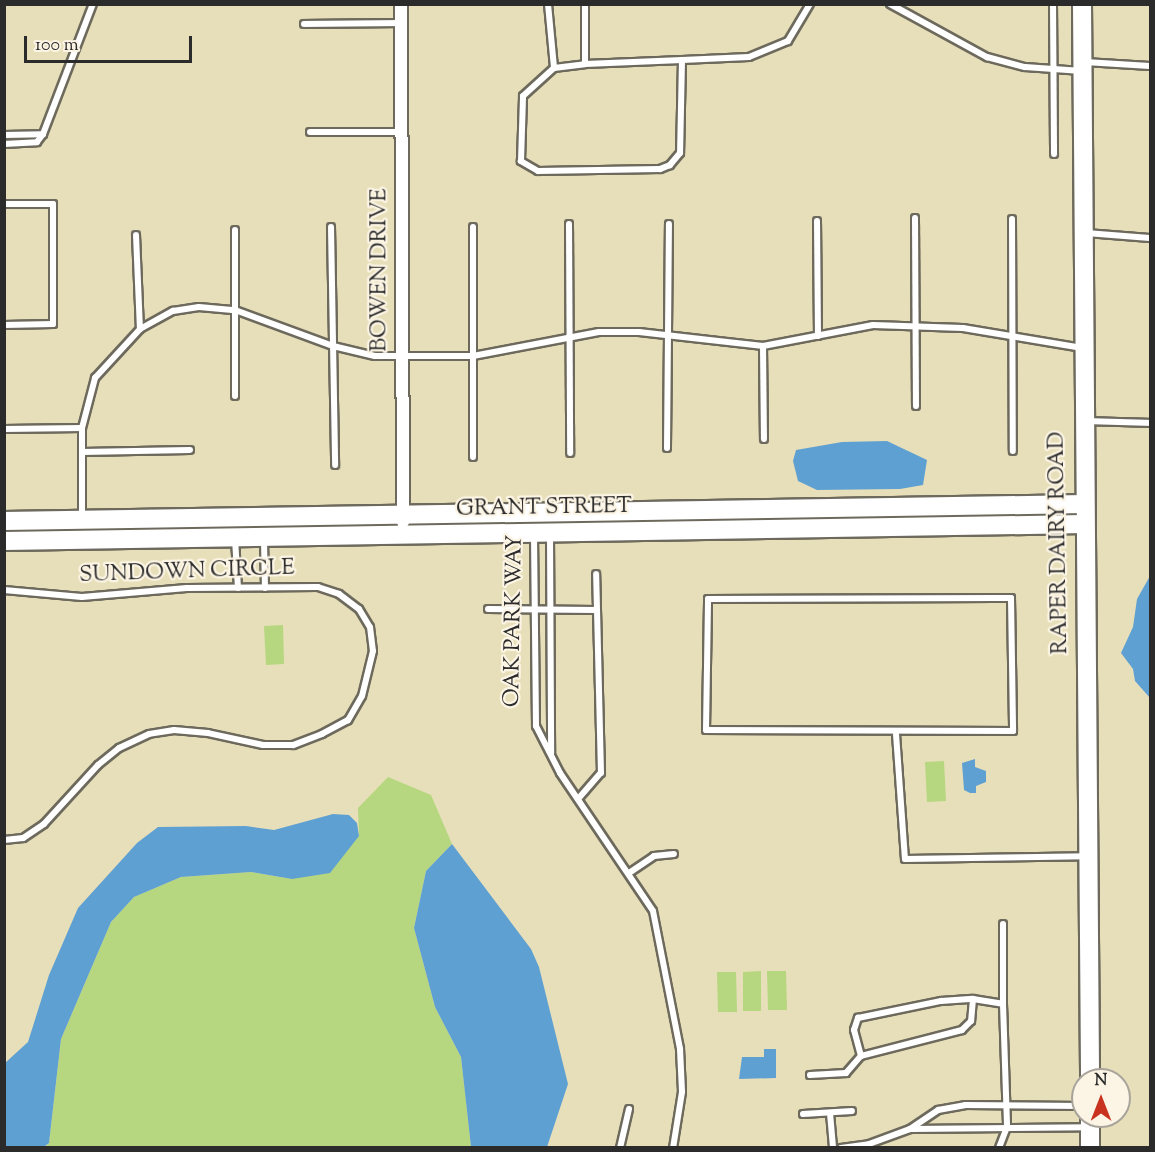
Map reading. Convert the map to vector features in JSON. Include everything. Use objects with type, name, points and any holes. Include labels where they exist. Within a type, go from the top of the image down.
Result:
[{"type":"street","name":"BOWEN DRIVE","points":[[401,4],[403,536]]},
{"type":"street","name":"RAPER DAIRY ROAD","points":[[1082,4],[1083,421],[1090,1068]]},
{"type":"street","name":"GRANT STREET","points":[[4,521],[1084,504]]},
{"type":"street","name":"OAK PARK WAY","points":[[541,513],[542,533]]},
{"type":"street","points":[[235,518],[235,538]]},
{"type":"street","points":[[264,518],[264,538]]},
{"type":"street","points":[[82,520],[82,541]]},
{"type":"street","name":"GRANT STREET","points":[[4,541],[1084,524]]},
{"type":"street","points":[[1090,1128],[1090,1148]]},
{"type":"lane","points":[[4,144],[38,142],[93,4]]},
{"type":"lane","points":[[548,4],[554,68]]},
{"type":"lane","points":[[585,4],[585,64]]},
{"type":"lane","points":[[682,60],[680,153],[670,165],[660,170],[538,171],[526,167],[521,161],[523,96],[554,68],[585,64],[749,57],[769,51],[788,41],[810,4]]},
{"type":"lane","points":[[890,4],[987,57],[1056,71],[1083,67],[1150,66]]},
{"type":"lane","points":[[1053,4],[1056,71],[1054,154]]},
{"type":"lane","points":[[304,24],[401,23]]},
{"type":"lane","points":[[310,132],[402,132]]},
{"type":"lane","points":[[4,135],[43,134]]},
{"type":"lane","points":[[4,204],[53,204],[53,324],[4,325]]},
{"type":"lane","points":[[915,218],[916,406]]},
{"type":"lane","points":[[1012,219],[1012,451]]},
{"type":"lane","points":[[817,221],[818,336]]},
{"type":"lane","points":[[569,224],[570,453]]},
{"type":"lane","points":[[667,448],[669,224]]},
{"type":"lane","points":[[331,227],[334,465]]},
{"type":"lane","points":[[473,227],[473,457]]},
{"type":"lane","points":[[235,230],[235,396]]},
{"type":"lane","points":[[1083,232],[1150,238]]},
{"type":"lane","points":[[136,235],[140,329]]},
{"type":"lane","points":[[82,520],[82,428],[95,378],[140,329],[173,311],[200,307],[235,310],[333,346],[375,356],[472,356],[569,336],[639,332],[668,339],[763,346],[873,325],[963,328],[1012,339],[1083,348]]},
{"type":"lane","points":[[763,346],[765,439]]},
{"type":"lane","points":[[1083,421],[1150,423]]},
{"type":"lane","points":[[4,429],[82,428]]},
{"type":"lane","points":[[82,452],[190,450]]},
{"type":"lane","name":"OAK PARK WAY","points":[[542,533],[533,609],[536,726],[551,756],[578,799],[653,911],[680,1049],[682,1092],[673,1147]]},
{"type":"lane","name":"OAK PARK WAY","points":[[542,533],[550,609],[551,756]]},
{"type":"lane","points":[[235,538],[238,588]]},
{"type":"lane","points":[[264,538],[265,588]]},
{"type":"lane","points":[[578,799],[601,773],[596,574]]},
{"type":"lane","name":"SUNDOWN CIRCLE","points":[[4,590],[82,597],[238,588],[318,587],[339,594],[359,609],[370,627],[373,651],[362,696],[348,720],[293,745],[263,745],[208,733],[174,730],[149,734],[119,748],[98,765],[44,824],[23,838],[4,840]]},
{"type":"lane","points":[[1011,598],[1013,731],[896,734],[706,730],[708,599],[1011,598]]},
{"type":"lane","points":[[488,609],[596,610]]},
{"type":"lane","points":[[896,734],[905,859],[1088,856]]},
{"type":"lane","points":[[629,873],[654,856],[674,854]]},
{"type":"lane","points":[[999,1148],[1007,1127],[1003,924]]},
{"type":"lane","points":[[861,1056],[854,1030],[858,1018],[941,1001],[973,999],[1003,1004]]},
{"type":"lane","points":[[810,1076],[846,1073],[861,1056],[962,1030],[971,1021],[973,999]]},
{"type":"lane","points":[[841,1148],[869,1144],[910,1129],[938,1110],[965,1105],[1007,1108],[1071,1106]]},
{"type":"lane","points":[[620,1148],[629,1109]]},
{"type":"lane","points":[[803,1114],[852,1111]]},
{"type":"lane","points":[[830,1113],[833,1148]]},
{"type":"lane","points":[[910,1129],[1071,1123]]},
{"type":"lane","points":[[673,1147],[682,1148]]},
{"type":"green space","points":[[283,625],[284,664],[266,665],[264,626]]},
{"type":"green space","points":[[944,761],[946,801],[927,802],[925,762]]},
{"type":"green space","points":[[388,777],[431,795],[452,844],[426,871],[414,928],[435,1007],[461,1057],[471,1147],[44,1148],[49,1143],[61,1039],[111,922],[134,897],[181,877],[251,872],[292,879],[359,836],[358,808]]},
{"type":"green space","points":[[761,971],[761,1011],[743,1011],[743,972]]},
{"type":"green space","points":[[767,971],[786,971],[787,1010],[768,1010]]},
{"type":"green space","points":[[717,972],[736,972],[737,1012],[718,1012]]},
{"type":"water","points":[[887,441],[927,460],[923,485],[900,489],[817,490],[798,481],[793,461],[796,450],[842,442]]},
{"type":"water","points":[[1150,576],[1150,698],[1135,681],[1133,669],[1121,653],[1133,627],[1137,599]]},
{"type":"water","points":[[975,759],[975,767],[986,771],[986,782],[976,786],[976,793],[970,793],[964,790],[962,763]]},
{"type":"water","points":[[333,814],[349,815],[357,823],[359,836],[330,873],[292,879],[251,872],[181,877],[134,897],[111,922],[61,1039],[49,1143],[44,1147],[5,1147],[5,1063],[28,1042],[49,975],[78,908],[137,843],[158,827],[246,826],[274,830]]},
{"type":"water","points":[[452,844],[531,949],[539,967],[568,1084],[547,1147],[471,1147],[461,1057],[435,1007],[414,928],[426,871]]},
{"type":"water","points":[[764,1049],[776,1049],[776,1078],[739,1079],[742,1057],[764,1057]]}]
